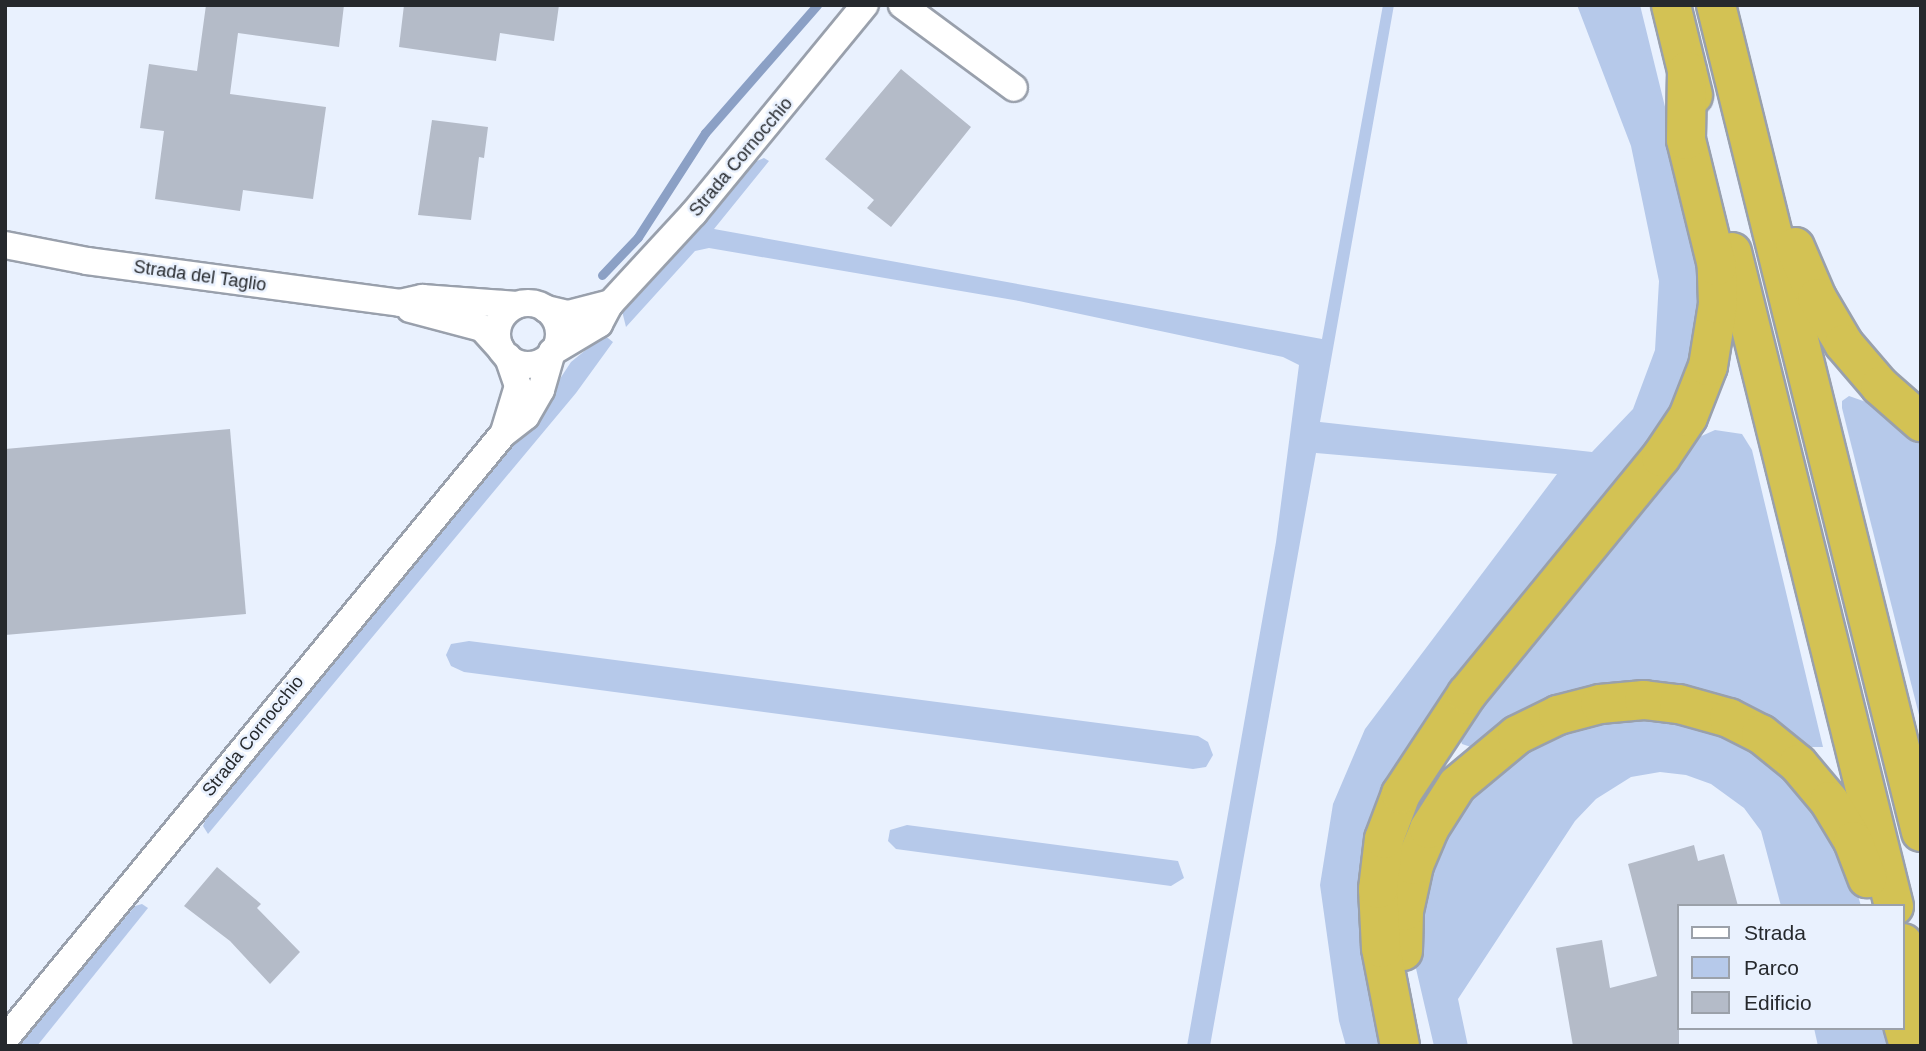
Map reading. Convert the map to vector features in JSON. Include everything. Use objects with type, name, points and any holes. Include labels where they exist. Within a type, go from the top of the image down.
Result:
[{"type":"highway","points":[[1671,5],[1894,904]]},
{"type":"highway","points":[[1716,5],[1921,832]]},
{"type":"highway","points":[[1728,5],[1786,221],[1817,298],[1861,366],[1921,422]]},
{"type":"highway","points":[[1400,1046],[1381,948],[1378,889],[1384,839],[1401,794],[1467,694],[1661,457],[1688,417],[1708,366],[1717,315],[1717,266],[1686,140],[1687,71]]},
{"type":"highway","points":[[1421,1046],[1406,978],[1403,924],[1409,880],[1429,829],[1457,785],[1484,758],[1531,727],[1573,710],[1629,700],[1662,702],[1729,718],[1761,734],[1798,764],[1838,813],[1859,855],[1873,904]]},
{"type":"highway","points":[[1905,951],[1921,1014]]},
{"type":"street","name":"Strada Cornocchio","points":[[504,353],[527,365],[594,329],[611,303],[694,213],[865,5]]},
{"type":"street","points":[[902,5],[1014,88]]},
{"type":"street","name":"Strada del Taglio","points":[[5,245],[87,261],[396,302],[482,328],[504,353]]},
{"type":"street","name":"Strada del Taglio","points":[[396,302],[422,298],[517,305]]},
{"type":"street","points":[[517,305],[528,303],[568,314],[611,303]]},
{"type":"street","name":"Strada Cornocchio","points":[[503,434],[517,386],[497,339],[501,318],[517,305]]},
{"type":"street","name":"Strada Cornocchio","points":[[5,1039],[503,434],[523,418],[538,398],[552,352],[557,324],[546,309]]},
{"type":"green space","points":[[1383,5],[1394,5],[1320,422],[1592,452],[1633,409],[1655,350],[1659,281],[1631,146],[1577,5],[1640,5],[1697,237],[1703,321],[1675,412],[1430,717],[1393,773],[1390,1046],[1346,1046],[1339,1021],[1320,885],[1333,804],[1365,729],[1557,474],[1316,453],[1210,1046],[1187,1046],[1276,542],[1299,365],[1283,357],[1019,301],[709,248],[695,251],[626,327],[622,311],[752,163],[764,158],[769,161],[714,229],[1322,339]]},
{"type":"green space","points":[[604,335],[613,342],[576,393],[208,834],[203,826],[207,816],[544,403],[571,362]]},
{"type":"green space","points":[[1849,396],[1869,403],[1921,441],[1921,723],[1842,408],[1842,401]]},
{"type":"green space","points":[[1715,430],[1742,434],[1752,450],[1823,747],[1810,747],[1737,705],[1488,735],[1471,747],[1462,744],[1458,734],[1697,438]]},
{"type":"green space","points":[[469,641],[1198,736],[1208,742],[1213,755],[1206,767],[1193,769],[464,672],[451,666],[446,655],[451,644]]},
{"type":"green space","points":[[1609,716],[1711,726],[1788,771],[1851,871],[1860,904],[1780,904],[1761,831],[1744,808],[1711,784],[1686,775],[1660,772],[1631,777],[1596,799],[1575,821],[1458,999],[1468,1046],[1434,1046],[1414,960],[1413,927],[1447,819],[1516,750]]},
{"type":"green space","points":[[907,825],[1178,861],[1184,878],[1171,886],[896,849],[888,841],[890,830]]},
{"type":"green space","points":[[142,904],[148,908],[37,1046],[17,1046],[135,906]]},
{"type":"green space","points":[[1814,1030],[1892,1030],[1896,1046],[1818,1046]]},
{"type":"building","points":[[206,5],[344,5],[339,47],[238,33],[230,94],[326,107],[313,199],[243,190],[240,211],[155,199],[164,131],[140,128],[149,64],[197,71]]},
{"type":"building","points":[[404,5],[559,5],[554,41],[500,33],[496,61],[399,47]]},
{"type":"building","points":[[901,69],[971,127],[891,227],[867,208],[874,200],[825,159]]},
{"type":"building","points":[[432,120],[488,127],[484,158],[479,157],[471,220],[418,215]]},
{"type":"building","points":[[230,429],[246,614],[5,635],[5,449]]},
{"type":"building","points":[[1694,845],[1698,861],[1724,854],[1737,904],[1678,904],[1679,1046],[1573,1046],[1556,948],[1602,940],[1610,988],[1657,976],[1628,864]]},
{"type":"building","points":[[217,867],[261,904],[257,908],[300,952],[270,984],[230,941],[184,906]]},
{"type":"waterway","points":[[602,275],[638,237],[705,133],[817,5]]}]
